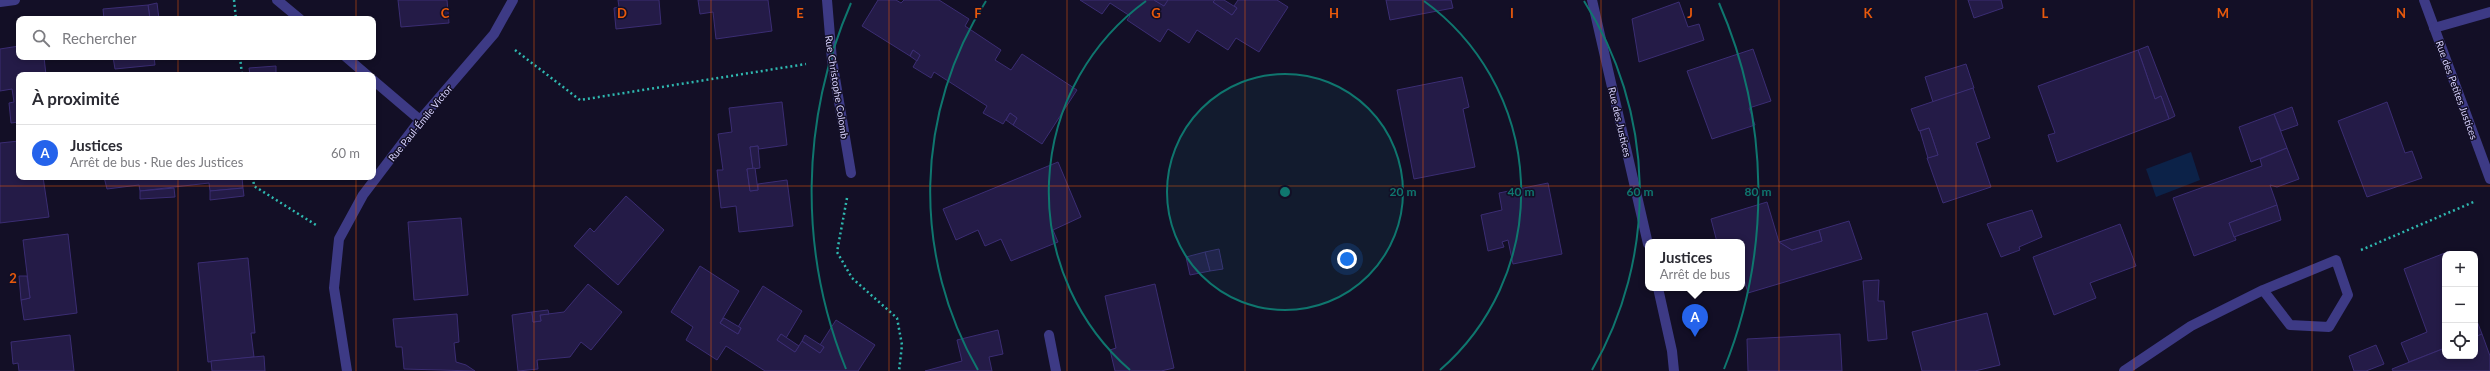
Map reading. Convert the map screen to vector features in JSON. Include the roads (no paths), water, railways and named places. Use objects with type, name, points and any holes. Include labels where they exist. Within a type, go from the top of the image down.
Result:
[{"type":"street","points":[[0,2],[15,0]]},
{"type":"street","points":[[277,0],[296,16]]},
{"type":"street","name":"Rue Paul-Émile Victor","points":[[376,178],[420,120],[494,34],[513,0]]},
{"type":"street","name":"Rue Christophe Colomb","points":[[827,0],[826,4],[832,60],[851,173]]},
{"type":"street","name":"Rue des Justices","points":[[1592,0],[1647,239]]},
{"type":"street","name":"Rue des Petites Justices","points":[[2424,0],[2490,180]]},
{"type":"street","points":[[2434,28],[2490,12]]},
{"type":"street","points":[[350,60],[364,72]]},
{"type":"street","points":[[376,83],[420,120]]},
{"type":"street","name":"Rue Paul-Émile Victor","points":[[347,371],[334,288],[339,239],[363,195],[374,180]]},
{"type":"street","points":[[2124,371],[2190,326],[2263,290],[2336,260],[2348,295],[2329,327],[2290,325],[2263,290]]},
{"type":"street","points":[[1659,291],[1672,351],[1674,371]]},
{"type":"street","points":[[1049,335],[1056,371]]},
{"type":"water","points":[[2191,152],[2200,180],[2156,197],[2146,169]]},
{"type":"place","name":"Justices","points":[[1695,337]]}]
